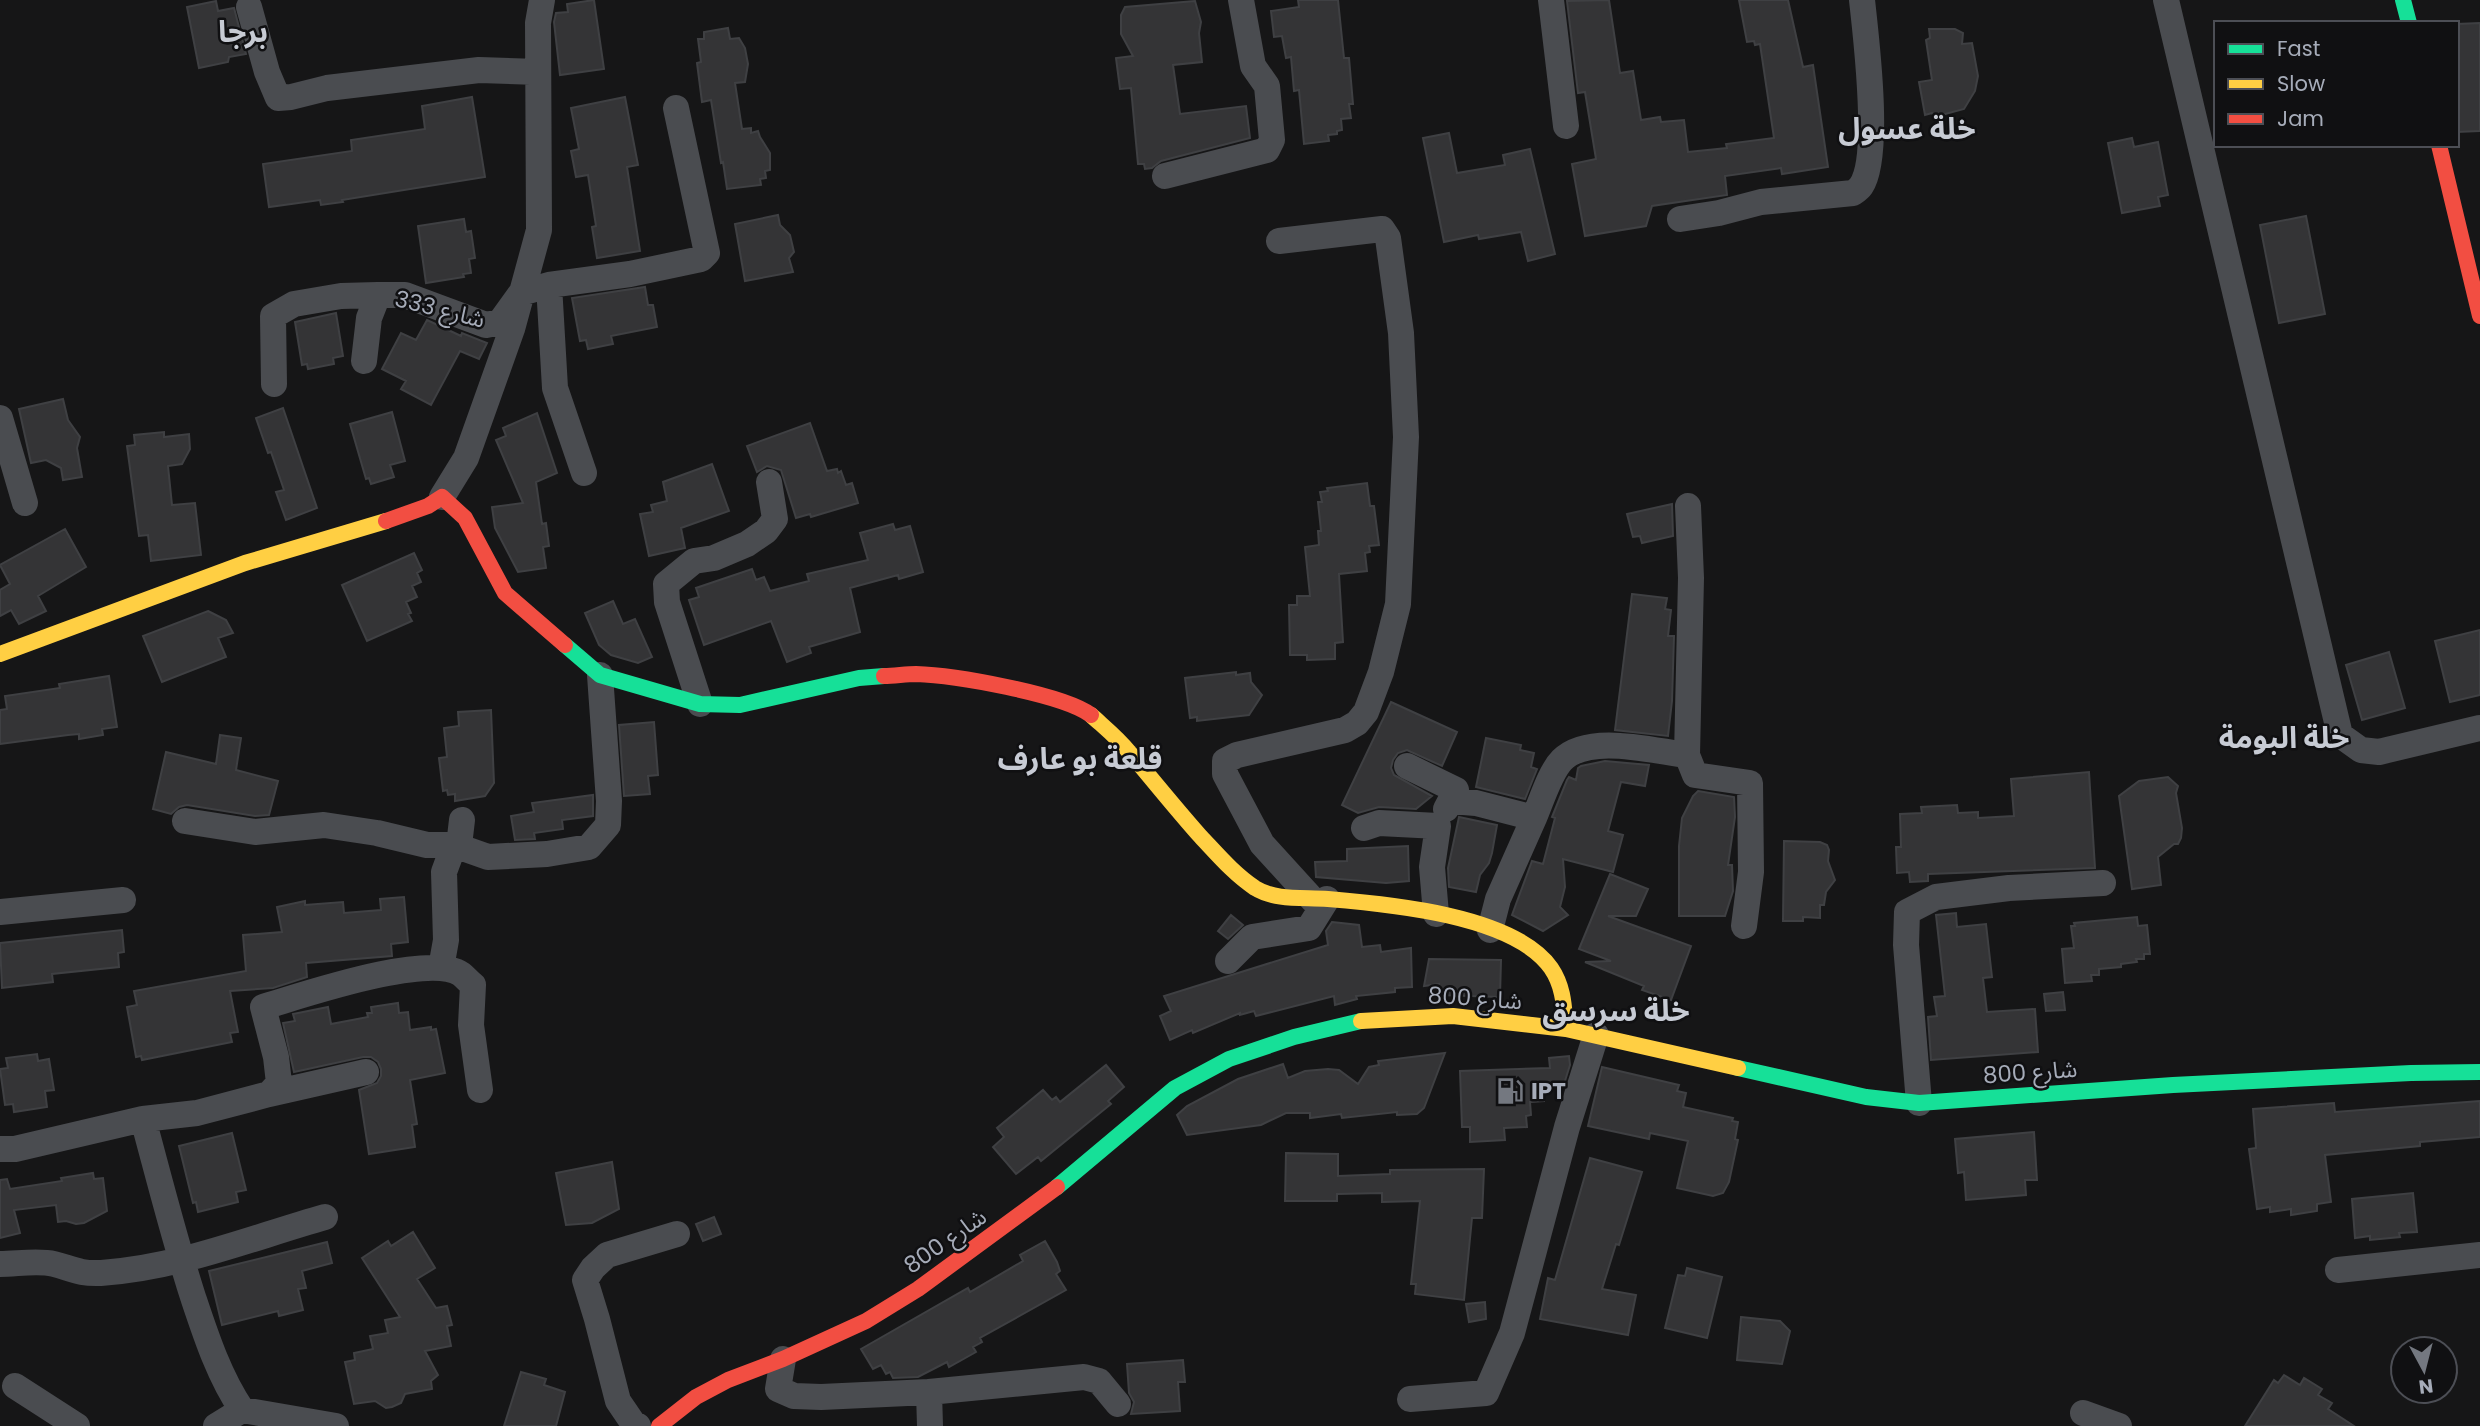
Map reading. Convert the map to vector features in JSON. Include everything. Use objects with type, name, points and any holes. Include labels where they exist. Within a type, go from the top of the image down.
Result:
[{"type":"main road","points":[[2403,0],[2408,21]]},
{"type":"main road","points":[[2438,147],[2480,316]]},
{"type":"main road","points":[[0,654],[245,563],[406,515],[442,498],[465,518],[505,593],[600,675],[700,704],[740,705],[859,678],[916,674],[990,684],[1043,696],[1088,712],[1127,749],[1167,799],[1229,868],[1257,889],[1281,897],[1409,908],[1468,920],[1535,951],[1550,967],[1562,989],[1566,1029]]},
{"type":"main road","name":"شارع 800","points":[[659,1426],[706,1391],[866,1321],[927,1283],[1066,1180],[1175,1088],[1229,1059],[1293,1037],[1367,1018],[1453,1016],[1566,1029],[1866,1097],[1919,1103],[2173,1085],[2480,1072]]},
{"type":"street","points":[[442,498],[466,458],[512,329],[539,229],[538,23],[542,0]]},
{"type":"street","points":[[1165,176],[1267,150],[1272,140],[1267,86],[1253,66],[1241,0]]},
{"type":"street","points":[[1551,0],[1566,126]]},
{"type":"street","points":[[1680,219],[1719,213],[1761,202],[1853,193],[1861,186],[1869,158],[1871,114],[1868,47],[1862,0]]},
{"type":"street","points":[[2165,0],[2340,735],[2361,750],[2379,752],[2480,728]]},
{"type":"street","points":[[249,7],[267,72],[278,98],[327,88],[479,70],[538,72]]},
{"type":"street","points":[[521,293],[550,285],[678,265],[701,259],[707,253],[676,108]]},
{"type":"street","points":[[1228,961],[1252,937],[1309,928],[1320,899],[1262,845],[1225,774],[1225,761],[1237,755],[1345,730],[1357,723],[1366,712],[1381,671],[1398,604],[1406,437],[1401,332],[1388,238],[1382,229],[1279,241]]},
{"type":"street","points":[[550,285],[555,388],[584,473]]},
{"type":"street","name":"شارع 333","points":[[365,361],[369,318],[378,295],[405,295],[486,325],[500,323],[521,293]]},
{"type":"street","points":[[274,384],[273,316],[294,304],[341,296],[378,295]]},
{"type":"street","points":[[0,418],[25,503]]},
{"type":"street","points":[[700,704],[667,602],[666,584],[694,561],[714,558],[747,544],[766,531],[775,519],[769,482]]},
{"type":"street","points":[[1688,506],[1691,578],[1688,755],[1695,775],[1750,783],[1751,872],[1744,926]]},
{"type":"street","points":[[185,821],[255,832],[324,825],[377,833],[427,845],[454,845],[488,858],[547,854],[589,847],[608,825],[609,801],[600,675]]},
{"type":"street","points":[[1490,930],[1498,899],[1562,760],[1585,747],[1604,745],[1688,755]]},
{"type":"street","points":[[1407,766],[1456,790],[1437,826],[1432,867],[1436,914]]},
{"type":"street","points":[[1451,801],[1476,803],[1534,818]]},
{"type":"street","points":[[441,968],[446,940],[444,873],[454,845],[460,837],[462,820]]},
{"type":"street","points":[[1364,828],[1379,823],[1437,826]]},
{"type":"street","points":[[1919,1103],[1906,945],[1907,912],[1936,897],[2009,888],[2103,883]]},
{"type":"street","points":[[0,912],[123,900]]},
{"type":"street","points":[[269,1094],[279,1083],[276,1057],[263,1007],[343,983],[401,971],[441,968],[460,973],[473,985],[471,1025],[480,1090]]},
{"type":"street","points":[[1410,1399],[1486,1393],[1512,1333],[1567,1127],[1596,1035]]},
{"type":"street","points":[[0,1149],[15,1149],[143,1119],[197,1113],[366,1072]]},
{"type":"street","points":[[143,1119],[181,1261],[207,1340],[229,1390],[242,1410]]},
{"type":"street","points":[[0,1264],[52,1263],[76,1273],[99,1273],[181,1261],[325,1217]]},
{"type":"street","points":[[638,1426],[618,1401],[585,1280],[607,1255],[677,1234]]},
{"type":"street","points":[[2338,1270],[2480,1255]]},
{"type":"street","points":[[783,1359],[778,1389],[794,1396],[929,1392],[1084,1377],[1099,1381],[1118,1404]]},
{"type":"street","points":[[15,1386],[77,1426]]},
{"type":"street","points":[[929,1392],[930,1426]]},
{"type":"street","points":[[216,1426],[242,1410],[336,1426]]},
{"type":"street","points":[[2083,1413],[2119,1426]]},
{"type":"building","points":[[594,0],[604,69],[560,75],[554,22],[556,13],[568,12],[567,4]]},
{"type":"building","points":[[1298,0],[1338,0],[1344,58],[1349,58],[1353,104],[1349,104],[1351,118],[1341,119],[1342,130],[1328,135],[1329,141],[1304,144],[1299,90],[1294,91],[1291,57],[1286,58],[1282,36],[1274,37],[1271,11],[1299,7]]},
{"type":"building","points":[[1609,0],[1620,73],[1633,71],[1641,120],[1660,117],[1661,122],[1684,120],[1688,152],[1727,148],[1726,144],[1774,138],[1760,44],[1747,42],[1739,0],[1788,0],[1803,67],[1813,65],[1828,167],[1782,174],[1781,168],[1725,176],[1727,195],[1652,206],[1646,226],[1585,236],[1572,164],[1596,159],[1585,92],[1578,93],[1567,1]]},
{"type":"building","points":[[216,1],[218,11],[234,8],[246,54],[229,57],[228,62],[199,68],[187,7]]},
{"type":"building","points":[[1195,1],[1201,22],[1199,33],[1202,62],[1173,65],[1180,114],[1246,106],[1250,138],[1161,161],[1152,168],[1145,169],[1144,164],[1138,164],[1131,88],[1120,89],[1116,58],[1133,56],[1121,34],[1121,15],[1125,7]]},
{"type":"building","points":[[2480,23],[2480,131],[2459,132],[2459,24]]},
{"type":"building","points":[[728,28],[730,39],[739,38],[745,48],[748,64],[745,82],[735,83],[742,129],[751,128],[751,133],[758,131],[770,153],[770,170],[765,171],[766,178],[760,179],[761,185],[727,189],[711,100],[702,102],[697,63],[701,62],[698,39],[704,39],[704,32]]},
{"type":"building","points":[[1929,29],[1955,29],[1963,33],[1962,44],[1972,43],[1978,76],[1975,91],[1964,109],[1934,117],[1932,113],[1925,115],[1919,82],[1932,80],[1926,40],[1930,38]]},
{"type":"building","points":[[472,97],[485,177],[342,200],[343,202],[321,205],[320,200],[269,207],[263,164],[352,151],[351,140],[425,129],[422,106]]},
{"type":"building","points":[[625,97],[638,165],[627,167],[640,251],[597,258],[592,227],[596,226],[588,175],[576,177],[571,151],[579,149],[571,108]]},
{"type":"building","points":[[1449,133],[1457,173],[1505,165],[1503,155],[1530,149],[1555,254],[1528,261],[1521,232],[1479,239],[1478,235],[1444,242],[1423,138]]},
{"type":"building","points":[[2132,138],[2134,147],[2158,142],[2168,195],[2158,197],[2160,206],[2122,213],[2108,143]]},
{"type":"building","points":[[778,215],[780,225],[790,235],[794,252],[789,258],[793,272],[745,281],[735,224]]},
{"type":"building","points":[[2306,216],[2325,314],[2279,323],[2260,225]]},
{"type":"building","points":[[464,219],[466,232],[471,231],[475,258],[469,259],[471,273],[463,274],[464,277],[426,283],[418,226]]},
{"type":"building","points":[[645,287],[648,305],[653,305],[657,327],[611,336],[613,344],[588,349],[586,340],[580,341],[572,298]]},
{"type":"building","points":[[336,313],[343,356],[333,358],[334,364],[308,369],[307,364],[302,365],[295,322]]},
{"type":"building","points":[[427,320],[461,336],[462,333],[487,343],[479,359],[460,351],[431,405],[401,389],[406,381],[382,369],[401,333],[416,340]]},
{"type":"building","points":[[63,399],[68,420],[80,437],[77,448],[82,477],[63,480],[61,468],[46,460],[31,463],[19,409]]},
{"type":"building","points":[[283,408],[317,508],[286,520],[276,492],[284,490],[256,418]]},
{"type":"building","points":[[392,412],[405,461],[390,465],[394,477],[371,484],[369,478],[366,479],[350,424]]},
{"type":"building","points":[[537,413],[557,473],[536,482],[542,524],[546,523],[549,546],[543,547],[546,568],[518,572],[495,528],[492,507],[523,503],[496,440],[506,436],[503,428]]},
{"type":"building","points":[[810,423],[827,471],[841,471],[846,485],[852,483],[858,503],[811,517],[810,514],[796,518],[781,470],[767,466],[757,472],[747,446]]},
{"type":"building","points":[[164,432],[164,437],[189,434],[190,449],[182,464],[168,466],[172,505],[195,503],[201,555],[151,561],[148,535],[139,536],[127,446],[135,445],[134,435]]},
{"type":"building","points":[[712,464],[729,511],[681,528],[685,548],[649,556],[640,514],[653,512],[651,505],[667,501],[663,482]]},
{"type":"building","points":[[1367,483],[1370,506],[1374,506],[1379,545],[1369,546],[1370,552],[1365,553],[1367,571],[1339,574],[1343,642],[1335,643],[1335,659],[1307,660],[1307,655],[1290,655],[1289,605],[1297,605],[1297,596],[1310,596],[1305,547],[1319,545],[1318,531],[1321,531],[1318,502],[1322,502],[1320,492],[1328,491],[1327,488]]},
{"type":"building","points":[[1672,504],[1673,536],[1642,543],[1640,536],[1633,537],[1627,514]]},
{"type":"building","points":[[893,524],[895,530],[910,526],[923,572],[899,579],[898,575],[850,588],[860,632],[809,647],[811,653],[787,662],[771,621],[704,645],[689,600],[699,597],[696,588],[752,569],[756,580],[764,577],[770,591],[809,581],[807,574],[868,560],[860,533]]},
{"type":"building","points":[[65,529],[86,567],[38,596],[46,611],[19,624],[11,610],[0,616],[0,590],[10,584],[0,565]]},
{"type":"building","points":[[414,553],[422,570],[417,573],[421,582],[412,586],[417,597],[406,602],[412,621],[367,641],[342,585]]},
{"type":"building","points":[[1632,594],[1667,598],[1665,609],[1671,610],[1668,636],[1674,636],[1668,736],[1615,730]]},
{"type":"building","points":[[613,601],[623,624],[635,619],[652,657],[638,663],[611,655],[599,645],[585,613]]},
{"type":"building","points":[[208,611],[226,620],[233,633],[218,638],[226,657],[162,682],[143,636]]},
{"type":"building","points":[[2480,630],[2480,695],[2450,702],[2435,641]]},
{"type":"building","points":[[2389,652],[2405,708],[2362,720],[2346,665]]},
{"type":"building","points":[[1236,672],[1236,675],[1250,673],[1251,682],[1262,695],[1249,715],[1197,721],[1197,717],[1190,718],[1185,678]]},
{"type":"building","points":[[109,676],[117,727],[102,729],[103,735],[79,739],[79,734],[0,744],[0,710],[7,709],[5,696],[60,688],[59,684]]},
{"type":"building","points":[[1391,702],[1457,732],[1442,766],[1407,750],[1398,753],[1393,760],[1391,768],[1394,775],[1432,796],[1416,809],[1379,807],[1358,813],[1342,805]]},
{"type":"building","points":[[491,710],[494,783],[485,796],[455,801],[455,794],[448,795],[447,790],[443,791],[439,758],[447,757],[444,728],[459,726],[458,712]]},
{"type":"building","points":[[654,722],[658,775],[648,776],[650,794],[624,796],[619,725]]},
{"type":"building","points":[[220,735],[241,738],[236,770],[278,781],[269,815],[255,816],[187,805],[179,807],[171,814],[153,809],[166,752],[216,764]]},
{"type":"building","points":[[1486,738],[1521,745],[1520,750],[1534,753],[1531,767],[1537,769],[1525,799],[1476,787]]},
{"type":"building","points":[[1605,761],[1649,765],[1645,786],[1621,782],[1608,831],[1623,835],[1613,872],[1563,859],[1565,887],[1560,907],[1568,915],[1543,931],[1512,915],[1532,861],[1543,864],[1555,818],[1552,817],[1567,780],[1569,777],[1576,780],[1578,768],[1581,766]]},
{"type":"building","points":[[2089,772],[2095,868],[1928,874],[1928,881],[1910,882],[1909,872],[1897,873],[1896,847],[1901,847],[1900,814],[1922,813],[1921,807],[1957,805],[1958,813],[1978,812],[1978,818],[2014,816],[2011,779]]},
{"type":"building","points":[[2168,777],[2178,786],[2176,793],[2181,838],[2178,844],[2174,844],[2158,857],[2161,885],[2132,889],[2119,796],[2139,781]]},
{"type":"building","points":[[1698,791],[1734,797],[1735,817],[1728,865],[1732,865],[1733,891],[1725,916],[1679,916],[1679,846],[1682,818]]},
{"type":"building","points":[[593,795],[593,816],[562,820],[563,829],[534,833],[535,839],[515,840],[511,816],[534,812],[532,803]]},
{"type":"building","points":[[1459,817],[1497,825],[1489,863],[1480,875],[1476,892],[1449,887],[1448,868]]},
{"type":"building","points":[[1784,841],[1820,842],[1827,845],[1828,861],[1835,880],[1826,892],[1824,905],[1820,905],[1820,918],[1803,917],[1803,921],[1783,921]]},
{"type":"building","points":[[1408,846],[1409,881],[1386,883],[1316,877],[1315,862],[1347,861],[1347,849]]},
{"type":"building","points":[[1610,874],[1648,889],[1636,916],[1608,916],[1691,946],[1671,1000],[1642,990],[1644,986],[1585,962],[1611,961],[1579,949]]},
{"type":"building","points":[[404,897],[408,942],[391,944],[392,956],[306,963],[307,977],[273,988],[230,991],[238,1032],[230,1033],[232,1042],[142,1060],[141,1056],[136,1057],[127,1007],[137,1005],[134,991],[246,971],[243,935],[282,932],[277,907],[305,901],[305,905],[343,902],[344,913],[381,910],[380,899]]},
{"type":"building","points":[[1956,913],[1957,927],[1986,924],[1992,977],[1983,978],[1987,1012],[2035,1009],[2038,1052],[1931,1060],[1928,1017],[1937,1016],[1934,997],[1945,996],[1936,915]]},
{"type":"building","points":[[1231,915],[1243,925],[1228,939],[1218,931]]},
{"type":"building","points":[[2137,917],[2138,926],[2147,925],[2150,954],[2144,954],[2144,959],[2136,959],[2137,962],[2121,964],[2121,967],[2099,969],[2099,975],[2091,975],[2092,981],[2065,983],[2062,949],[2074,948],[2071,926],[2075,926],[2074,923]]},
{"type":"building","points":[[1332,922],[1359,925],[1362,947],[1380,945],[1381,952],[1411,948],[1412,987],[1395,988],[1395,992],[1356,996],[1357,999],[1335,1005],[1334,996],[1256,1016],[1254,1011],[1240,1013],[1170,1040],[1160,1016],[1171,1011],[1164,996],[1328,945],[1326,931]]},
{"type":"building","points":[[122,930],[124,952],[118,953],[119,967],[52,974],[53,982],[2,988],[0,943]]},
{"type":"building","points":[[1429,959],[1501,960],[1500,997],[1439,995],[1439,984],[1424,986]]},
{"type":"building","points":[[2063,992],[2065,1010],[2046,1011],[2044,994]]},
{"type":"building","points":[[398,1003],[399,1013],[408,1012],[410,1030],[431,1027],[431,1030],[436,1029],[445,1073],[410,1080],[417,1124],[412,1125],[415,1147],[369,1154],[359,1090],[377,1083],[381,1076],[378,1062],[371,1057],[363,1057],[294,1072],[283,1023],[295,1021],[293,1014],[328,1007],[331,1024],[368,1017],[367,1013],[372,1013],[371,1007]]},
{"type":"building","points":[[1445,1053],[1424,1108],[1417,1114],[1397,1115],[1397,1112],[1342,1118],[1341,1114],[1310,1118],[1310,1113],[1286,1113],[1261,1125],[1187,1135],[1177,1115],[1187,1106],[1238,1079],[1283,1064],[1288,1078],[1305,1071],[1328,1069],[1339,1070],[1358,1084],[1369,1067],[1379,1065],[1378,1061]]},
{"type":"building","points":[[37,1054],[38,1061],[49,1059],[54,1090],[45,1091],[47,1107],[14,1112],[13,1104],[5,1105],[0,1069],[8,1068],[6,1058]]},
{"type":"building","points":[[1569,1056],[1570,1065],[1564,1084],[1543,1086],[1544,1101],[1530,1102],[1531,1115],[1526,1116],[1527,1127],[1504,1128],[1505,1140],[1470,1142],[1470,1127],[1462,1127],[1460,1071],[1550,1068],[1549,1058]]},
{"type":"building","points":[[1106,1065],[1124,1087],[1108,1101],[1111,1104],[1041,1161],[1038,1157],[1016,1174],[993,1147],[1004,1137],[997,1128],[1043,1090],[1052,1100],[1056,1097],[1060,1102]]},
{"type":"building","points":[[1602,1067],[1679,1085],[1677,1091],[1686,1093],[1683,1107],[1733,1118],[1732,1121],[1738,1122],[1735,1139],[1738,1140],[1729,1182],[1723,1193],[1713,1196],[1677,1188],[1688,1141],[1650,1133],[1649,1139],[1588,1126]]},
{"type":"building","points":[[2480,1101],[2480,1137],[2325,1155],[2331,1202],[2317,1204],[2317,1211],[2291,1215],[2291,1209],[2270,1212],[2270,1207],[2257,1209],[2249,1149],[2256,1148],[2253,1109],[2334,1103],[2335,1112]]},
{"type":"building","points":[[2034,1132],[2037,1180],[2025,1180],[2026,1195],[1966,1200],[1964,1172],[1958,1173],[1955,1139]]},
{"type":"building","points":[[232,1133],[246,1190],[236,1192],[238,1202],[198,1212],[196,1202],[193,1203],[179,1146]]},
{"type":"building","points":[[1286,1153],[1338,1154],[1338,1176],[1390,1174],[1390,1170],[1484,1169],[1482,1218],[1472,1218],[1464,1300],[1415,1294],[1416,1284],[1411,1284],[1420,1201],[1382,1202],[1382,1193],[1337,1194],[1337,1201],[1285,1201]]},
{"type":"building","points":[[1590,1158],[1642,1172],[1602,1289],[1636,1295],[1628,1335],[1540,1319],[1548,1278],[1555,1280]]},
{"type":"building","points":[[612,1162],[619,1209],[592,1223],[566,1225],[556,1173]]},
{"type":"building","points":[[93,1173],[94,1179],[103,1178],[107,1211],[84,1223],[76,1224],[58,1222],[56,1205],[14,1210],[20,1233],[0,1238],[0,1180],[7,1179],[10,1189]]},
{"type":"building","points":[[2413,1193],[2417,1232],[2370,1240],[2370,1236],[2355,1238],[2352,1199]]},
{"type":"building","points":[[714,1217],[721,1234],[703,1241],[696,1224]]},
{"type":"building","points":[[413,1232],[435,1268],[417,1279],[436,1308],[447,1306],[452,1325],[447,1326],[451,1346],[425,1351],[438,1375],[431,1381],[432,1389],[405,1394],[401,1403],[392,1407],[386,1408],[375,1401],[354,1404],[345,1362],[355,1360],[354,1353],[373,1349],[370,1336],[388,1333],[385,1320],[400,1317],[362,1258],[388,1241],[391,1246]]},
{"type":"building","points":[[1045,1241],[1060,1271],[1056,1274],[1066,1290],[980,1338],[982,1342],[973,1347],[976,1352],[949,1367],[947,1362],[918,1377],[893,1378],[890,1372],[886,1374],[881,1365],[873,1369],[861,1349],[968,1288],[970,1292],[1023,1261],[1020,1255]]},
{"type":"building","points":[[327,1242],[332,1263],[302,1271],[306,1288],[298,1289],[303,1310],[279,1316],[278,1311],[222,1325],[209,1271]]},
{"type":"building","points":[[1687,1268],[1722,1277],[1707,1338],[1665,1328],[1678,1275],[1685,1276]]},
{"type":"building","points":[[1485,1302],[1486,1319],[1469,1322],[1466,1304]]},
{"type":"building","points":[[1741,1317],[1780,1321],[1790,1331],[1782,1364],[1737,1360]]},
{"type":"building","points":[[1183,1360],[1185,1382],[1178,1382],[1180,1411],[1131,1414],[1134,1402],[1129,1393],[1127,1364]]},
{"type":"building","points":[[521,1372],[546,1379],[544,1385],[565,1392],[556,1426],[504,1426]]},
{"type":"building","points":[[2284,1375],[2300,1385],[2304,1378],[2322,1389],[2318,1395],[2332,1403],[2328,1409],[2354,1426],[2245,1426],[2274,1380],[2278,1383]]},
{"type":"traffic: fast","points":[[2403,0],[2408,21]]},
{"type":"traffic: fast","points":[[565,645],[600,675],[700,704],[740,705],[859,678],[884,676]]},
{"type":"traffic: fast","points":[[1057,1187],[1175,1088],[1229,1059],[1294,1037],[1361,1021]]},
{"type":"traffic: fast","points":[[1738,1068],[1866,1097],[1919,1103],[2173,1085],[2480,1072]]},
{"type":"traffic: slow","points":[[0,654],[245,563],[386,521]]},
{"type":"traffic: slow","points":[[1091,715],[1116,737],[1220,857],[1255,888],[1281,897],[1353,901],[1415,909],[1480,924],[1509,936],[1533,950],[1551,968],[1561,990],[1566,1029]]},
{"type":"traffic: slow","points":[[1361,1021],[1453,1016],[1566,1029],[1738,1068]]},
{"type":"traffic: jam","points":[[2439,147],[2480,316]]},
{"type":"traffic: jam","points":[[386,521],[428,506],[442,497],[465,518],[505,593],[565,645]]},
{"type":"traffic: jam","points":[[884,676],[916,674],[980,682],[1057,700],[1091,715]]},
{"type":"traffic: jam","points":[[659,1426],[696,1397],[728,1380],[783,1359],[866,1321],[918,1289],[1057,1187]]},
{"type":"place","name":"IPT","points":[[1510,1091]]},
{"type":"district","name":"برجا","points":[[243,32]]},
{"type":"district","name":"خلة عسول","points":[[1907,129]]},
{"type":"district","name":"خلة البومة","points":[[2284,738]]},
{"type":"district","name":"قلعة بو عارف","points":[[1080,759]]},
{"type":"district","name":"خلة سرسق","points":[[1616,1011]]}]
